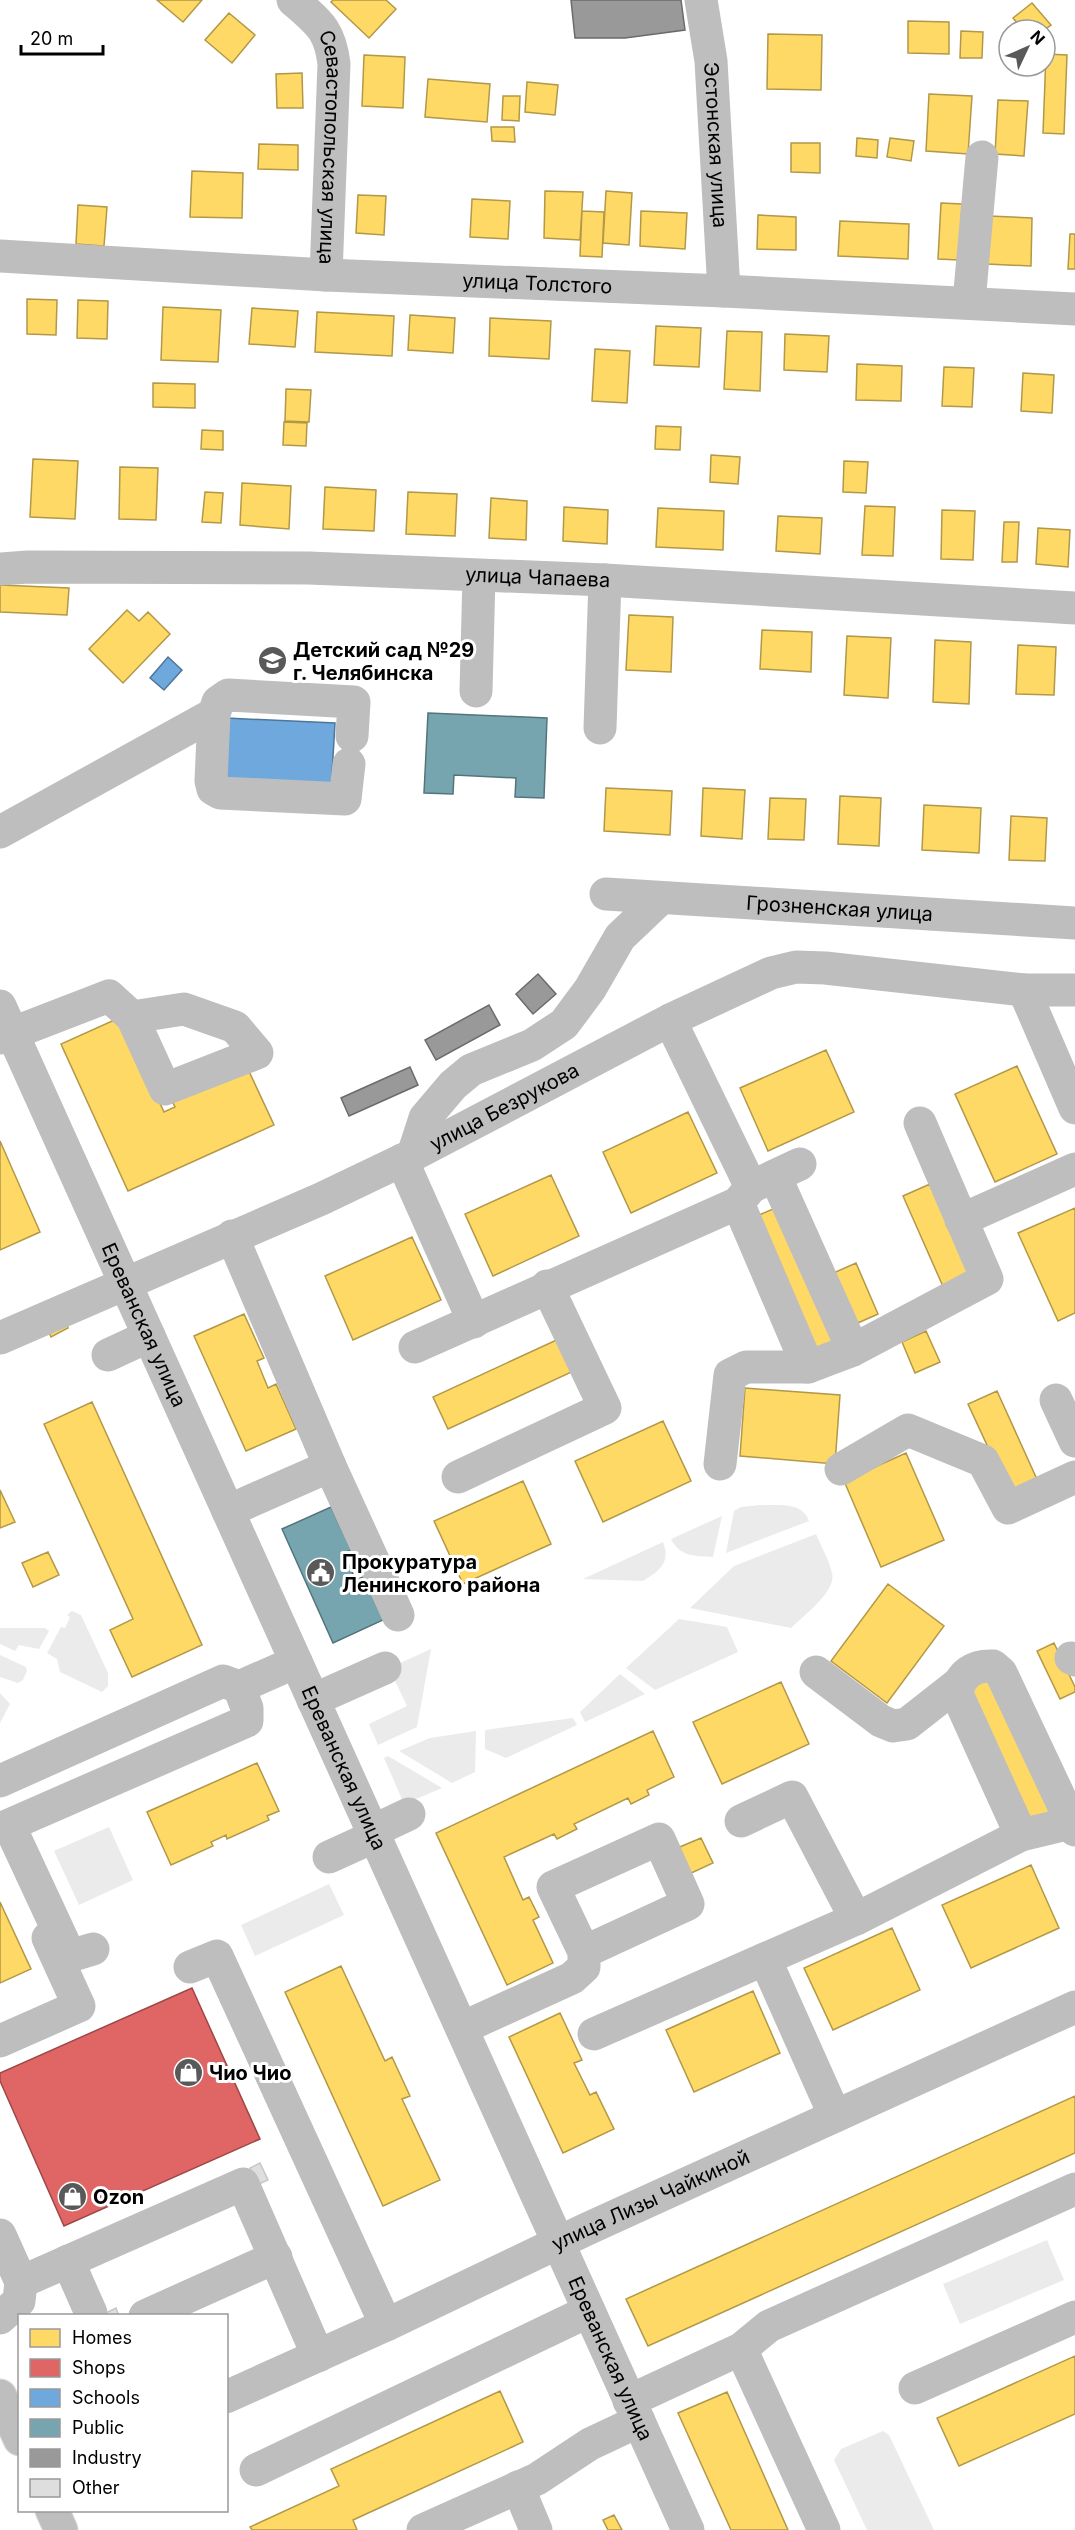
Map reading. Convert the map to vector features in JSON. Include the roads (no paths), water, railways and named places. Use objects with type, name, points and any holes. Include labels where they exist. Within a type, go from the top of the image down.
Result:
[{"type":"street","name":"Севастопольская улица","points":[[293,0],[320,24],[332,42],[334,64],[326,275]]},
{"type":"street","name":"Эстонская улица","points":[[701,0],[711,61],[724,291]]},
{"type":"street","points":[[969,302],[982,157]]},
{"type":"street","name":"улица Толстого","points":[[0,256],[326,275],[969,302],[1075,309]]},
{"type":"street","name":"улица Чапаева","points":[[0,569],[28,567],[309,568],[605,580],[1075,608]]},
{"type":"street","points":[[476,691],[479,576]]},
{"type":"street","points":[[600,728],[605,580]]},
{"type":"street","points":[[0,832],[214,714],[218,702],[228,696],[354,702],[345,799],[220,793],[213,789],[211,781],[214,714]]},
{"type":"street","name":"Грозненская улица","points":[[606,894],[1075,923]]},
{"type":"street","points":[[474,1322],[407,1158],[425,1118],[453,1085],[471,1070],[532,1045],[564,1024],[590,989],[620,937],[661,898]]},
{"type":"street","name":"улица Безрукова","points":[[0,1338],[321,1199],[407,1158],[670,1020],[771,973],[796,967],[825,968],[1024,990],[1075,990]]},
{"type":"street","points":[[1024,990],[1075,1108]]},
{"type":"street","points":[[4,1026],[110,996],[132,1017]]},
{"type":"street","points":[[670,1020],[766,1182],[853,1350]]},
{"type":"street","name":"Ереванская улица","points":[[4,1026],[125,1283],[688,2530]]},
{"type":"street","points":[[720,1464],[730,1375],[746,1367],[808,1367],[853,1350],[987,1279],[920,1123]]},
{"type":"street","points":[[965,1229],[1075,1169]]},
{"type":"street","points":[[415,1347],[474,1322],[766,1182]]},
{"type":"street","points":[[766,1182],[808,1367]]},
{"type":"street","points":[[965,1229],[1075,1192]]},
{"type":"street","points":[[232,1236],[330,1466],[398,1615]]},
{"type":"street","points":[[458,1476],[605,1408],[547,1286]]},
{"type":"street","points":[[108,1355],[149,1336]]},
{"type":"street","points":[[1056,1400],[1075,1441]]},
{"type":"street","points":[[841,1468],[908,1430],[983,1461],[1008,1508],[1075,1477]]},
{"type":"street","points":[[228,1511],[330,1466]]},
{"type":"street","points":[[239,1688],[296,1662]]},
{"type":"street","points":[[594,2034],[856,1919],[1021,1835],[1074,1825],[1001,1673],[993,1666],[983,1666],[966,1673],[958,1684],[907,1724],[893,1726],[881,1721],[816,1672]]},
{"type":"street","points":[[313,1700],[385,1668]]},
{"type":"street","points":[[0,1781],[223,1681],[239,1688],[247,1708],[247,1721],[9,1825],[70,1956],[93,1949]]},
{"type":"street","points":[[958,1684],[957,1694],[1021,1835]]},
{"type":"street","points":[[741,1821],[792,1797],[856,1919]]},
{"type":"street","points":[[329,1857],[409,1814]]},
{"type":"street","points":[[0,1833],[78,2006],[0,2041]]},
{"type":"street","points":[[462,2028],[572,1978],[584,1967],[584,1952]]},
{"type":"street","points":[[190,1967],[217,1956],[386,2325]]},
{"type":"street","points":[[765,1959],[835,2116]]},
{"type":"street","name":"улица Лизы Чайкиной","points":[[228,2396],[386,2325],[587,2229],[1075,2007]]},
{"type":"street","points":[[21,2282],[243,2184],[318,2356]]},
{"type":"street","points":[[423,2530],[537,2479],[634,2411],[741,2349],[769,2326],[1075,2189]]},
{"type":"street","points":[[0,2235],[21,2282],[19,2301],[0,2318]]},
{"type":"street","points":[[149,2314],[276,2257]]},
{"type":"street","points":[[68,2261],[91,2313]]},
{"type":"street","points":[[256,2470],[589,2311]]},
{"type":"street","points":[[915,2388],[1075,2317]]},
{"type":"street","points":[[741,2349],[824,2530]]},
{"type":"street","points":[[0,2396],[18,2435]]},
{"type":"street","points":[[518,2487],[536,2530]]},
{"type":"street","points":[[52,2512],[61,2530]]},
{"type":"place","name":"Детский сад №29 г. Челябинска","points":[[272,661]]},
{"type":"place","name":"Прокуратура Ленинского района","points":[[321,1573]]},
{"type":"place","name":"Чио Чио","points":[[188,2073]]},
{"type":"place","name":"Ozon","points":[[72,2197]]}]
